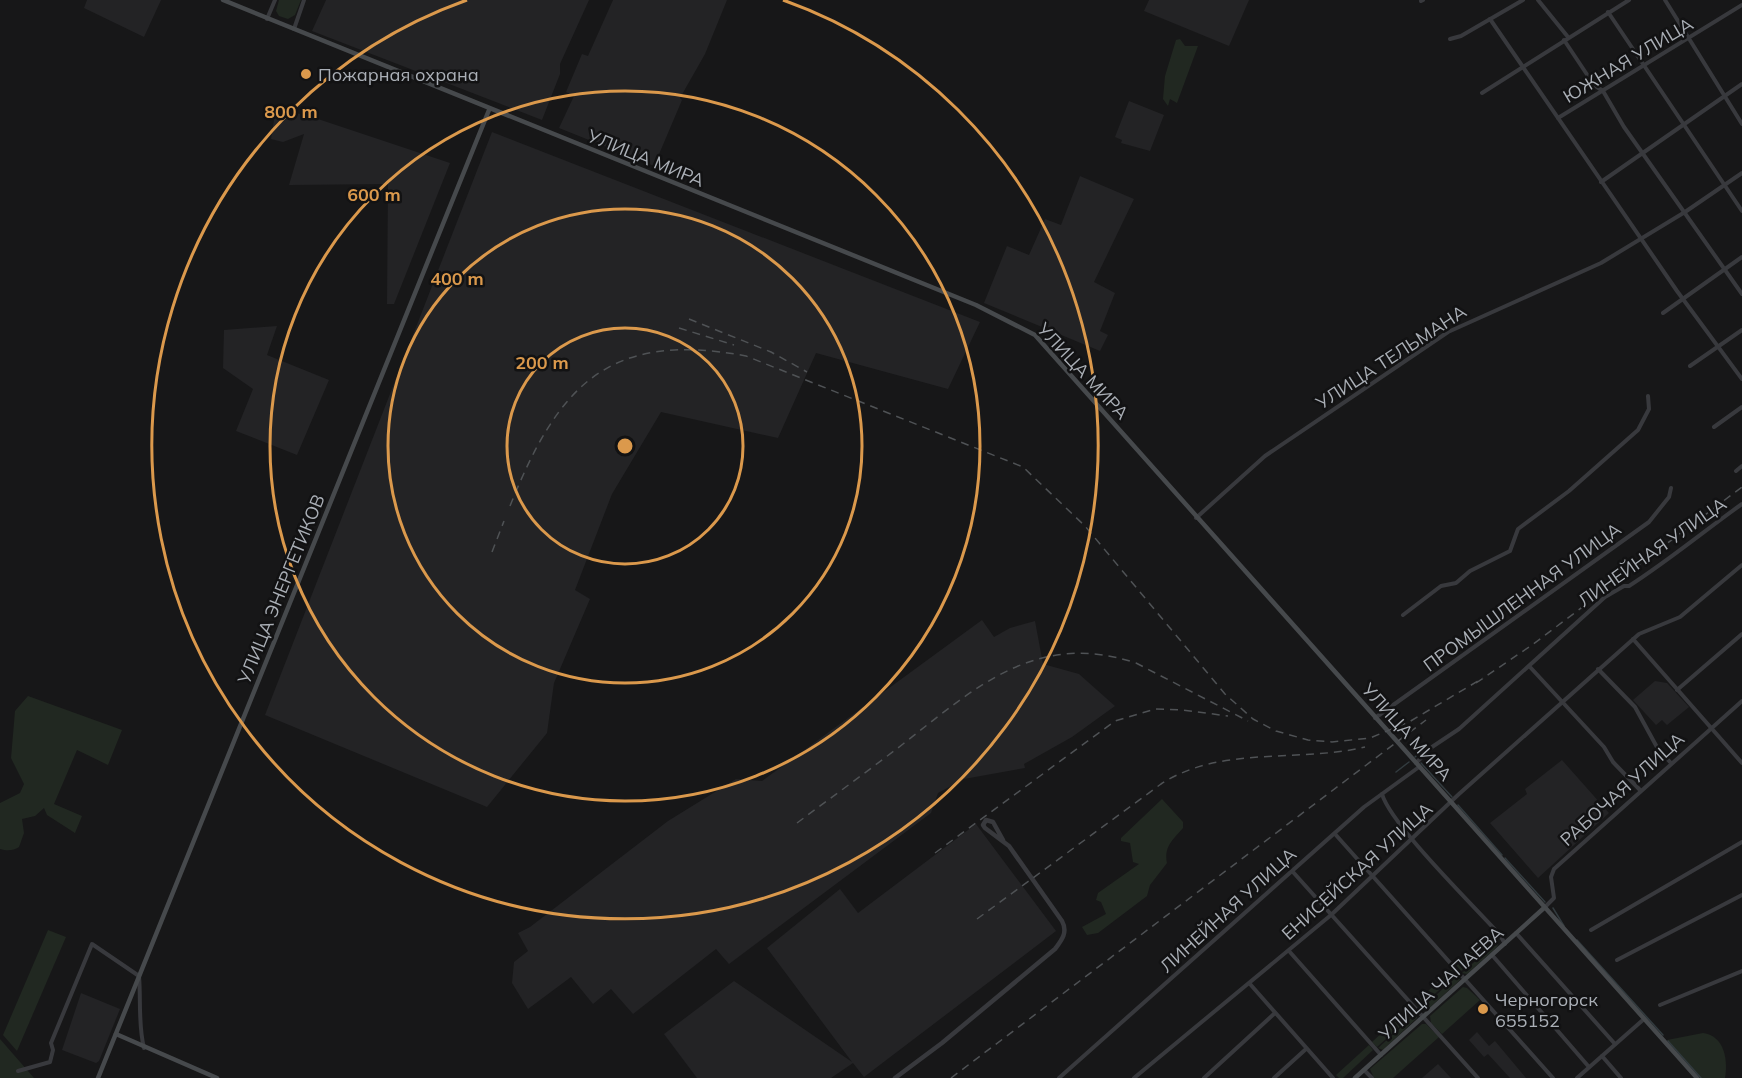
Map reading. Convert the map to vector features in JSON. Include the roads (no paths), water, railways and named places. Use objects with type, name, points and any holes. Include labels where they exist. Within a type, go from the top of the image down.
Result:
[{"type":"main road","name":"УЛИЦА МИРА","points":[[223,0],[489,110],[976,305],[1025,328],[1042,342],[1196,518],[1697,1078]]},
{"type":"main road","name":"УЛИЦА ЭНЕРГЕТИКОВ","points":[[98,1078],[489,110]]},
{"type":"main road","name":"УЛИЦА ЧАПАЕВА","points":[[1355,1078],[1544,908]]},
{"type":"main road","points":[[116,1034],[217,1078]]},
{"type":"street","points":[[267,18],[275,0]]},
{"type":"street","points":[[294,29],[304,0]]},
{"type":"street","points":[[1450,39],[1523,0]]},
{"type":"street","points":[[1539,0],[1566,38],[1594,85],[1603,91],[1624,127],[1645,153],[1742,294]]},
{"type":"street","points":[[1482,93],[1629,0]]},
{"type":"street","points":[[1665,0],[1742,124]]},
{"type":"street","name":"ЮЖНАЯ УЛИЦА","points":[[1558,118],[1742,5]]},
{"type":"street","points":[[1608,12],[1742,211]]},
{"type":"street","points":[[1490,19],[1601,182],[1742,379]]},
{"type":"street","points":[[1601,182],[1742,84]]},
{"type":"street","name":"УЛИЦА ТЕЛЬМАНА","points":[[1196,518],[1265,456],[1448,332],[1591,268],[1685,212],[1742,173]]},
{"type":"street","points":[[1663,313],[1742,257]]},
{"type":"street","points":[[1690,366],[1742,330]]},
{"type":"street","points":[[1403,615],[1441,586],[1456,583],[1485,562],[1505,556],[1510,551],[1518,529],[1569,491],[1638,430],[1649,409],[1648,396]]},
{"type":"street","points":[[1714,427],[1742,407]]},
{"type":"street","points":[[1736,471],[1742,466]]},
{"type":"street","name":"ПРОМЫШЛЕННАЯ УЛИЦА","points":[[1376,718],[1649,522],[1669,496],[1671,488]]},
{"type":"street","name":"ЛИНЕЙНАЯ УЛИЦА","points":[[1059,1078],[1335,834],[1530,667],[1605,597],[1624,586],[1629,586],[1659,567],[1675,552],[1742,504]]},
{"type":"street","name":"ЕНИСЕЙСКАЯ УЛИЦА","points":[[1134,1078],[1250,984],[1330,915],[1414,840],[1451,802],[1633,639],[1680,617],[1742,565]]},
{"type":"street","points":[[1677,690],[1742,634]]},
{"type":"street","points":[[1633,639],[1742,763]]},
{"type":"street","points":[[1530,667],[1640,790]]},
{"type":"street","points":[[1598,669],[1635,707],[1658,749],[1671,763]]},
{"type":"street","name":"РАБОЧАЯ УЛИЦА","points":[[1554,898],[1551,877],[1554,869],[1742,701]]},
{"type":"street","points":[[1382,794],[1385,804],[1414,840],[1500,935],[1505,944]]},
{"type":"street","points":[[895,1078],[942,1043],[1055,949],[1062,939],[1065,930],[1062,921],[1003,840],[993,822],[986,820],[983,825],[985,828],[1003,840]]},
{"type":"street","points":[[1335,834],[1553,1078]]},
{"type":"street","points":[[1591,930],[1742,842]]},
{"type":"street","points":[[1293,872],[1478,1078]]},
{"type":"street","points":[[1617,960],[1742,895]]},
{"type":"street","points":[[1544,908],[1554,898],[1560,900]]},
{"type":"street","points":[[1516,933],[1615,1044]]},
{"type":"street","points":[[18,1071],[50,1062],[53,1050],[51,1043],[92,944],[139,976],[142,1010],[140,1033],[144,1048]]},
{"type":"street","points":[[1289,951],[1381,1055]]},
{"type":"street","points":[[1492,955],[1589,1067]]},
{"type":"street","points":[[1660,1005],[1742,971]]},
{"type":"street","points":[[1250,984],[1333,1078]]},
{"type":"street","points":[[1204,1078],[1275,1013]]},
{"type":"street","points":[[1577,1078],[1644,1019]]},
{"type":"street","points":[[1274,1078],[1306,1049]]},
{"type":"street","points":[[1602,1056],[1621,1078]]},
{"type":"street","points":[[1364,1070],[1372,1078]]},
{"type":"waterway","points":[[1415,757],[1428,745]]},
{"type":"waterway","points":[[1396,772],[1409,762]]},
{"type":"waterway","points":[[1421,763],[1452,797]]},
{"type":"waterway","points":[[1458,805],[1502,855]]},
{"type":"waterway","points":[[1505,858],[1545,902]]},
{"type":"waterway","points":[[1553,908],[1564,926]]},
{"type":"waterway","points":[[1577,940],[1663,1035]]},
{"type":"waterway","points":[[1668,1041],[1701,1078]]},
{"type":"railway","points":[[689,319],[771,352],[807,372]]},
{"type":"railway","points":[[679,328],[734,345]]},
{"type":"railway","points":[[510,506],[528,464],[548,428],[569,399],[594,376],[623,360],[658,352],[698,350],[746,356],[1023,467],[1085,526],[1225,694],[1253,719],[1276,731],[1308,740],[1332,742],[1370,738],[1409,722],[1483,678]]},
{"type":"railway","points":[[1476,683],[1532,645],[1742,487]]},
{"type":"railway","points":[[492,552],[504,521]]},
{"type":"railway","points":[[797,823],[956,703],[1010,670],[1038,659],[1068,654],[1101,655],[1136,663],[1248,721]]},
{"type":"railway","points":[[935,853],[1115,721],[1155,709],[1228,716]]},
{"type":"railway","points":[[951,1078],[1426,720]]},
{"type":"railway","points":[[977,919],[1161,784],[1184,772],[1234,759],[1339,752],[1365,747]]},
{"type":"place","name":"Пожарная охрана","points":[[306,74]]},
{"type":"place","name":"Черногорск 655152","points":[[1483,1009]]}]
